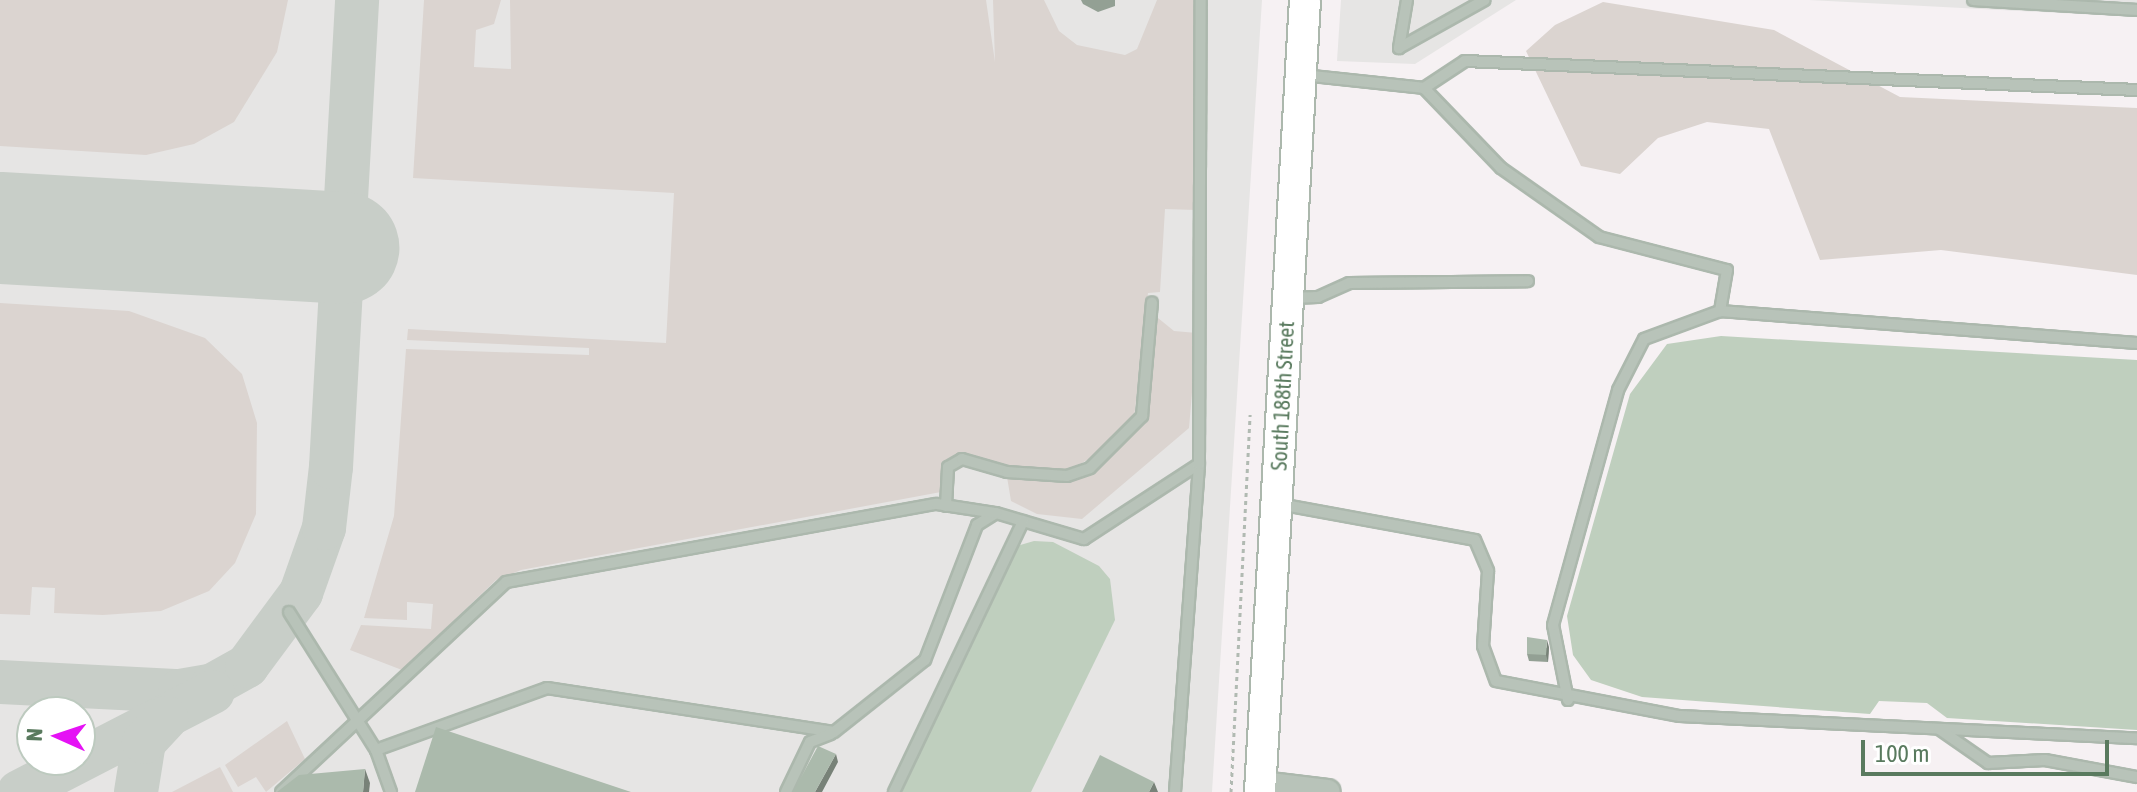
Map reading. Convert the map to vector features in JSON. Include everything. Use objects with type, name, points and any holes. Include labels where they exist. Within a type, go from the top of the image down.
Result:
[{"type":"main road","name":"South 188th Street","points":[[1262,788],[1305,0]]},
{"type":"street","points":[[1262,788],[1328,792]]},
{"type":"lane","points":[[1175,792],[1199,464],[1201,0]]},
{"type":"lane","points":[[1407,0],[1399,48],[1485,0]]},
{"type":"lane","points":[[1973,0],[2137,10]]},
{"type":"lane","points":[[1301,75],[1424,88],[1465,61],[2137,90]]},
{"type":"lane","points":[[1424,88],[1501,168],[1599,237],[1727,270],[1720,311]]},
{"type":"lane","points":[[1289,299],[1318,297],[1349,283],[1528,281]]},
{"type":"lane","points":[[946,506],[948,467],[962,459],[1007,472],[1067,476],[1090,468],[1142,416],[1152,302]]},
{"type":"lane","points":[[1568,700],[1553,625],[1618,390],[1644,339],[1720,311],[2137,343]]},
{"type":"lane","points":[[281,792],[359,723],[506,582],[946,506],[996,513],[1084,539],[1199,464]]},
{"type":"lane","points":[[1278,503],[1475,540],[1488,571],[1483,646],[1496,681],[1568,700],[1680,716],[2137,738]]},
{"type":"lane","points":[[786,792],[810,742],[834,732],[925,660],[977,525],[996,513]]},
{"type":"lane","points":[[894,792],[1023,521]]},
{"type":"lane","points":[[289,612],[376,750],[391,792]]},
{"type":"lane","points":[[376,750],[547,688],[834,732]]},
{"type":"lane","points":[[1937,728],[1988,763],[2045,760],[2137,777]]},
{"type":"path","points":[[1231,792],[1250,414]]},
{"type":"shaded area","points":[[0,0],[1262,0],[1212,792],[0,792]]},
{"type":"shaded area","points":[[0,0],[288,0],[277,52],[234,122],[194,144],[146,155],[0,146]]},
{"type":"shaded area","points":[[424,0],[501,0],[494,24],[476,30],[474,67],[511,69],[510,0],[986,0],[995,62],[993,0],[1044,0],[1059,31],[1077,45],[1125,55],[1137,49],[1157,0],[1195,0],[1196,210],[1165,209],[1160,292],[1148,293],[1134,418],[1104,450],[1070,470],[1003,466],[959,453],[944,464],[941,492],[521,570],[496,580],[402,670],[350,650],[361,625],[431,629],[433,604],[407,602],[407,620],[364,618],[394,516],[406,349],[589,355],[589,348],[407,340],[408,329],[666,343],[674,193],[413,178]]},
{"type":"shaded area","points":[[1341,0],[1516,0],[1415,64],[1337,61]]},
{"type":"shaded area","points":[[1809,0],[2137,0],[2137,17]]},
{"type":"shaded area","points":[[1603,2],[1774,30],[1900,97],[2137,108],[2137,275],[1941,250],[1820,260],[1769,129],[1707,122],[1658,138],[1620,174],[1581,166],[1526,51],[1555,25]]},
{"type":"shaded area","points":[[0,303],[129,311],[205,338],[242,374],[257,423],[256,514],[235,563],[209,591],[161,611],[103,615],[54,613],[55,588],[32,587],[30,615],[0,614]]},
{"type":"shaded area","points":[[1158,318],[1174,331],[1197,333],[1189,428],[1082,519],[1037,514],[1011,501],[1007,477],[1066,481],[1091,473],[1146,418]]},
{"type":"shaded area","points":[[1721,336],[2137,360],[2137,730],[1947,718],[1927,703],[1879,701],[1870,714],[1642,697],[1591,680],[1573,655],[1567,616],[1630,394],[1667,344]]},
{"type":"shaded area","points":[[1034,541],[1053,542],[1099,566],[1110,579],[1115,620],[1031,792],[902,792],[1013,547]]},
{"type":"shaded area","points":[[287,721],[305,759],[266,792],[256,777],[238,787],[225,765]]},
{"type":"shaded area","points":[[220,767],[233,792],[172,792]]},
{"type":"building","points":[[1527,637],[1547,640],[1546,655],[1527,654]]},
{"type":"building","points":[[436,727],[631,792],[415,792]]},
{"type":"building","points":[[818,746],[836,754],[815,792],[793,792]]},
{"type":"building","points":[[1100,755],[1154,782],[1149,792],[1082,792]]},
{"type":"building","points":[[365,769],[363,792],[277,792],[299,775]]},
{"type":"taxiway","points":[[0,682],[180,691],[213,685],[247,666],[301,593],[324,528],[331,467],[357,0]]},
{"type":"taxiway","points":[[19,792],[213,692]]},
{"type":"taxiway","points":[[136,792],[144,742],[166,718]]},
{"type":"runway","points":[[0,228],[343,248]]}]
